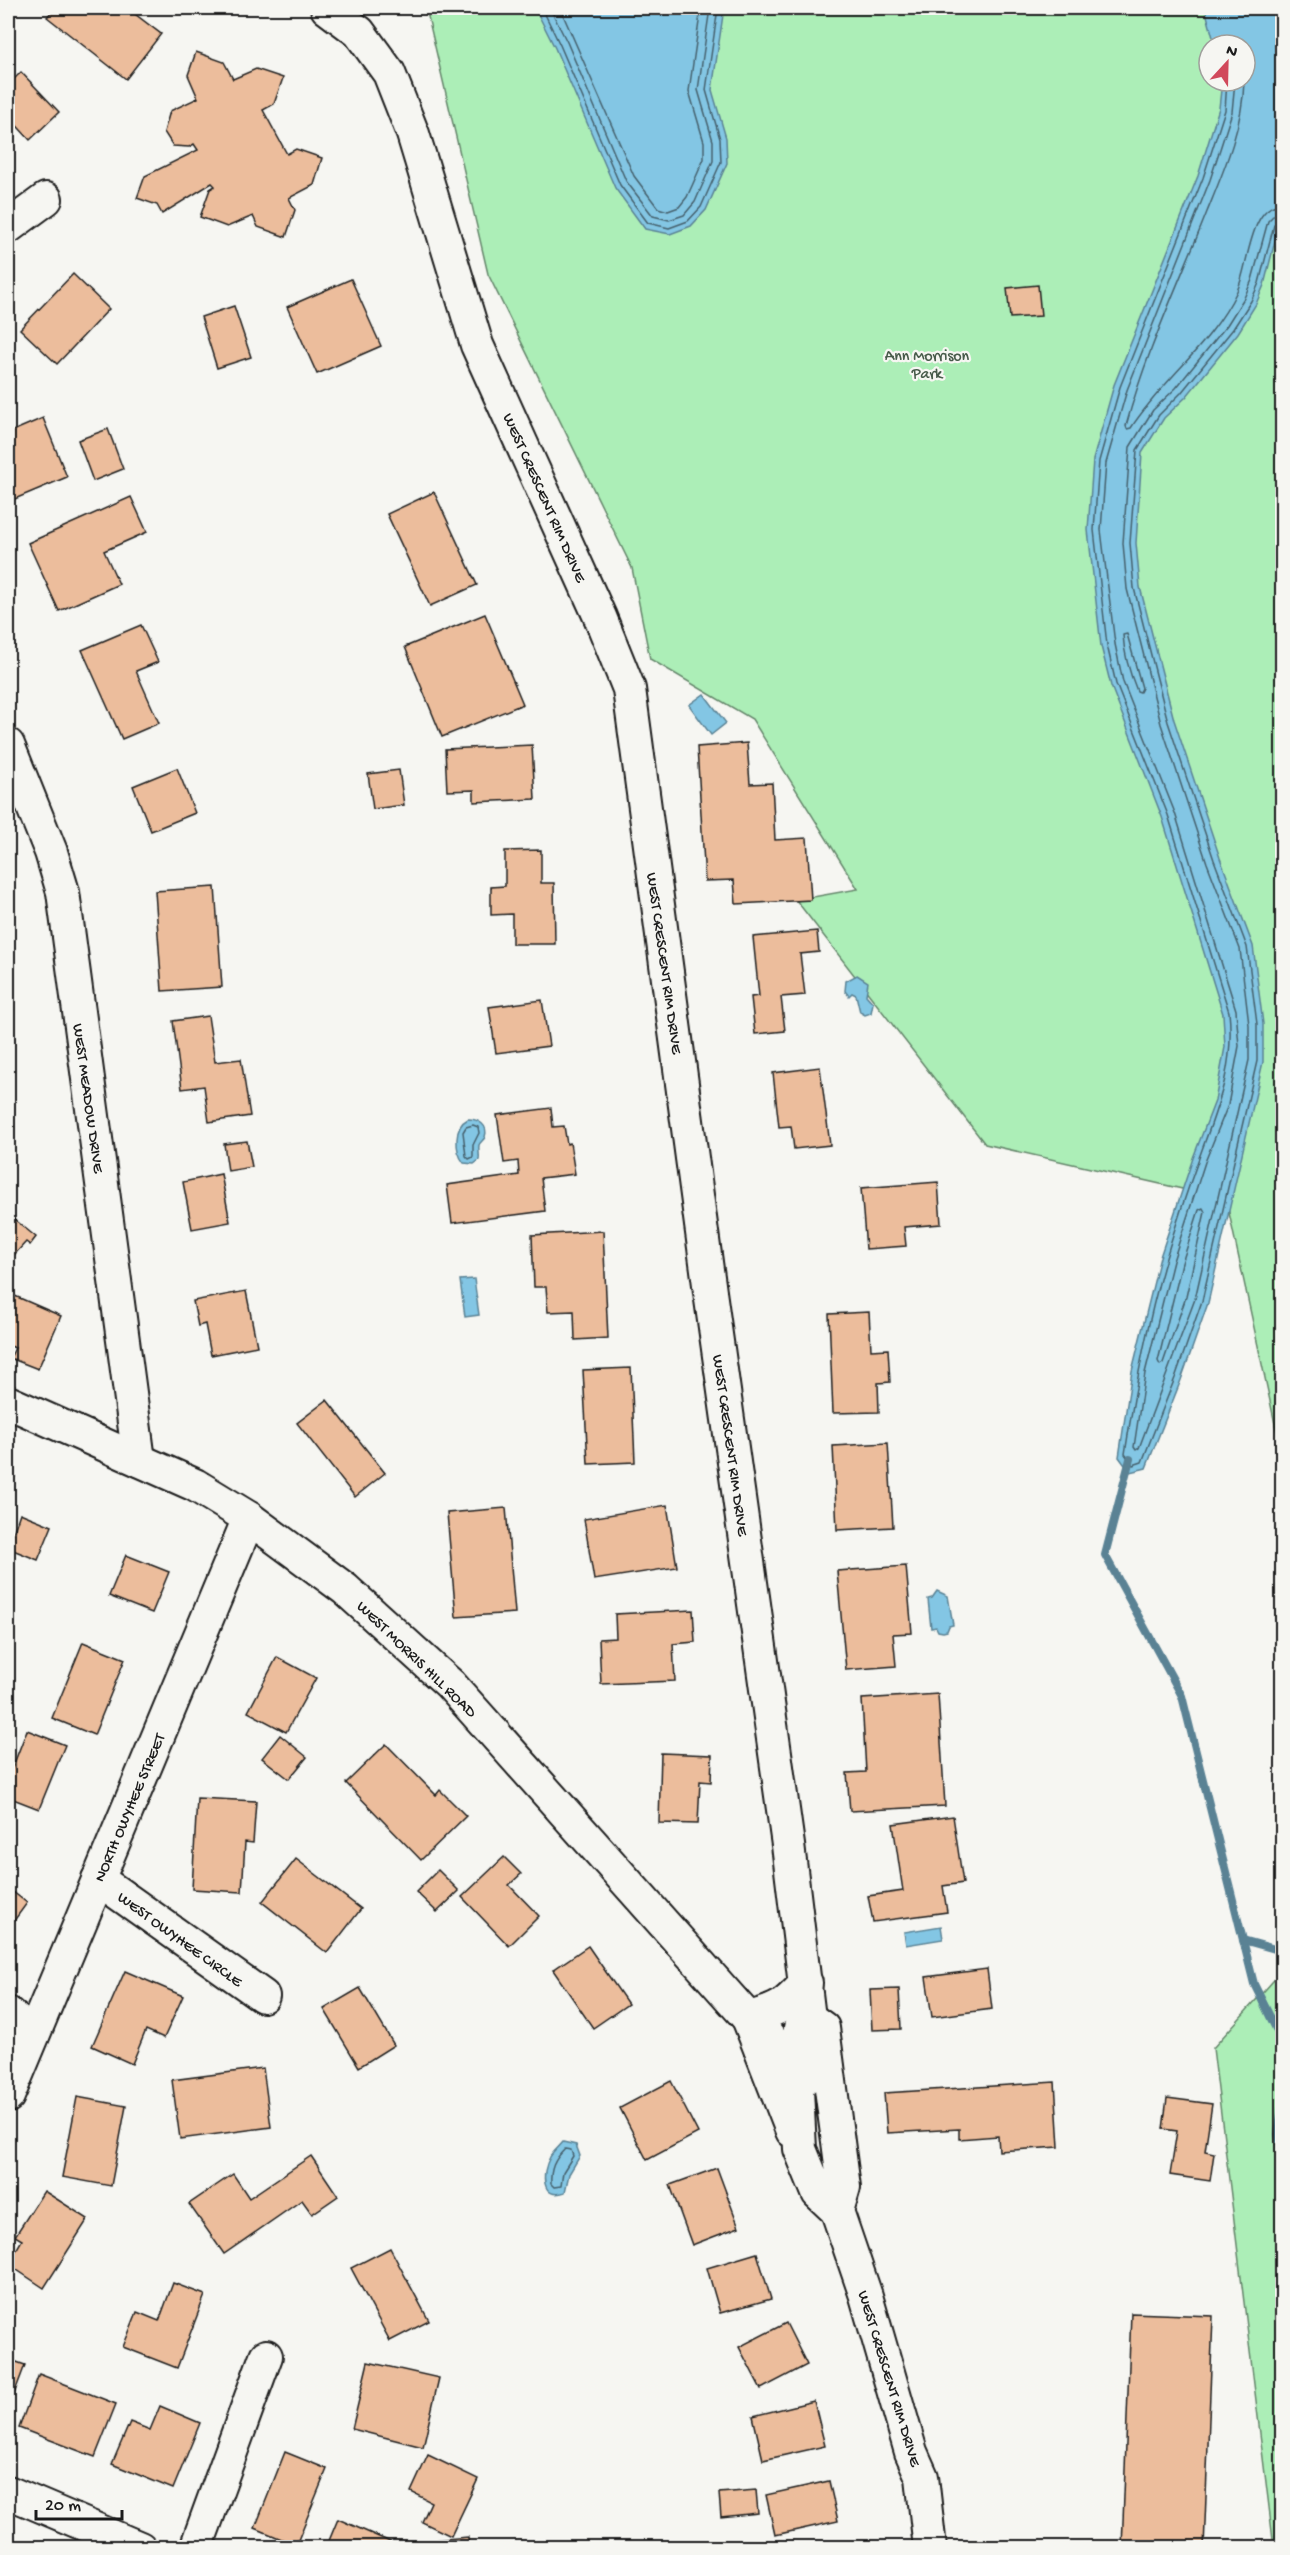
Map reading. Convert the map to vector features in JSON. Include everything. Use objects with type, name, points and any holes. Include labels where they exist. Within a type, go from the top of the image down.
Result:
[{"type":"street","name":"WEST CRESCENT RIM DRIVE","points":[[327,8],[359,32],[389,74],[413,134],[477,345],[600,617],[629,689],[806,1983],[809,2018],[800,2028],[796,2070],[800,2149],[818,2193],[837,2211],[866,2296],[911,2452],[922,2477],[930,2547]]},
{"type":"street","points":[[8,227],[46,199]]},
{"type":"street","name":"WEST MEADOW DRIVE","points":[[8,745],[51,852],[63,892],[139,1460]]},
{"type":"street","name":"WEST MORRIS HILL ROAD","points":[[8,1402],[195,1485],[249,1518],[345,1589],[450,1684],[683,1942],[748,2018],[765,2032],[796,2070],[836,2128]]},
{"type":"street","name":"NORTH OWYHEE STREET","points":[[8,2096],[249,1518]]},
{"type":"street","name":"WEST OWYHEE CIRCLE","points":[[99,1879],[263,1996]]},
{"type":"street","points":[[748,2018],[774,2012],[786,2005],[806,1983]]},
{"type":"street","points":[[8,2013],[33,2035]]},
{"type":"street","name":"WEST MORRIS HILL ROAD","points":[[748,2018],[765,2067],[800,2149]]},
{"type":"street","name":"WEST CRESCENT RIM DRIVE","points":[[809,2018],[823,2028],[844,2187],[837,2211]]},
{"type":"street","points":[[196,2547],[266,2356]]},
{"type":"street","points":[[8,2492],[140,2547]]},
{"type":"green space","name":"Ann Morrison Park","points":[[426,8],[1282,8],[1282,1456],[1226,1199],[985,1144],[796,900],[858,889],[752,719],[650,659],[632,568],[488,274]]},
{"type":"green space","points":[[1282,1971],[1282,2547],[1274,2548],[1213,2048]]},
{"type":"water","points":[[535,8],[724,8],[712,90],[726,138],[727,163],[706,210],[691,226],[670,234],[645,229],[615,188],[555,48]]},
{"type":"water","points":[[1205,8],[1282,8],[1282,221],[1264,285],[1256,304],[1238,333],[1186,397],[1164,418],[1142,453],[1136,543],[1140,587],[1174,720],[1220,858],[1253,946],[1263,1024],[1263,1062],[1208,1303],[1181,1380],[1146,1468],[1130,1472],[1119,1457],[1132,1371],[1160,1257],[1215,1101],[1225,1047],[1223,1014],[1162,817],[1111,686],[1101,646],[1088,530],[1093,460],[1114,385],[1198,176],[1219,108],[1221,93],[1257,93],[1257,33],[1212,33]]},
{"type":"water","points":[[704,694],[726,723],[711,735],[689,705]]},
{"type":"water","points":[[857,975],[868,982],[866,995],[873,1003],[871,1013],[865,1015],[860,1012],[856,995],[852,993],[849,996],[845,991],[846,981]]},
{"type":"water","points":[[468,1119],[479,1122],[484,1126],[486,1133],[479,1145],[479,1160],[474,1164],[464,1163],[457,1146],[460,1127]]},
{"type":"water","points":[[474,1279],[479,1315],[465,1317],[460,1280]]},
{"type":"water","points":[[937,1591],[948,1596],[953,1625],[943,1632],[938,1631],[936,1627],[931,1628],[928,1599],[932,1598]]},
{"type":"water","points":[[941,1926],[943,1939],[906,1945],[904,1932]]},
{"type":"water","points":[[563,2142],[576,2145],[580,2156],[569,2174],[565,2192],[551,2193],[545,2184],[545,2170],[550,2157]]},
{"type":"building","points":[[55,8],[127,8],[161,34],[126,79],[47,17]]},
{"type":"building","points":[[196,52],[224,62],[233,79],[256,69],[283,78],[274,104],[263,110],[287,154],[296,149],[322,158],[314,185],[289,198],[295,210],[286,237],[258,227],[253,216],[227,227],[200,217],[210,189],[215,186],[212,183],[162,214],[157,205],[137,198],[145,176],[198,150],[194,144],[189,147],[173,146],[164,132],[170,111],[198,98],[188,75]]},
{"type":"building","points":[[21,72],[59,112],[30,140],[8,116],[8,85]]},
{"type":"building","points":[[73,274],[109,309],[57,364],[20,329]]},
{"type":"building","points":[[351,279],[381,346],[317,374],[287,307]]},
{"type":"building","points":[[1038,285],[1041,316],[1010,318],[1007,288]]},
{"type":"building","points":[[234,306],[251,357],[217,368],[201,317]]},
{"type":"building","points":[[43,418],[67,477],[10,501],[8,495],[8,433]]},
{"type":"building","points":[[108,429],[123,469],[93,481],[78,440]]},
{"type":"building","points":[[434,492],[477,585],[430,606],[387,514]]},
{"type":"building","points":[[131,497],[147,532],[104,551],[119,584],[59,611],[28,543]]},
{"type":"building","points":[[485,614],[523,704],[442,737],[405,647]]},
{"type":"building","points":[[141,625],[158,662],[136,671],[159,723],[122,739],[82,650]]},
{"type":"building","points":[[747,743],[750,784],[772,783],[775,840],[807,838],[811,900],[736,904],[734,880],[705,881],[697,747]]},
{"type":"building","points":[[532,745],[535,799],[474,802],[474,790],[447,791],[445,749]]},
{"type":"building","points":[[177,768],[195,813],[151,831],[133,786]]},
{"type":"building","points":[[399,770],[404,805],[373,809],[368,774]]},
{"type":"building","points":[[541,850],[541,883],[554,883],[555,944],[512,944],[512,914],[491,915],[491,887],[505,886],[505,851]]},
{"type":"building","points":[[215,887],[222,987],[162,991],[155,891]]},
{"type":"building","points":[[817,931],[819,952],[800,954],[805,995],[781,997],[785,1031],[755,1034],[751,997],[759,996],[753,937]]},
{"type":"building","points":[[542,1000],[549,1046],[496,1053],[489,1007]]},
{"type":"building","points":[[208,1016],[215,1062],[241,1059],[250,1116],[209,1122],[204,1086],[182,1089],[173,1021]]},
{"type":"building","points":[[820,1067],[830,1145],[794,1149],[791,1126],[779,1127],[773,1073]]},
{"type":"building","points":[[551,1108],[553,1127],[564,1126],[567,1144],[570,1143],[575,1174],[541,1178],[545,1211],[452,1223],[447,1185],[519,1175],[518,1161],[504,1163],[497,1115]]},
{"type":"building","points":[[247,1141],[252,1167],[228,1171],[224,1144]]},
{"type":"building","points":[[221,1174],[230,1222],[192,1229],[183,1182]]},
{"type":"building","points":[[938,1182],[941,1224],[904,1227],[906,1246],[866,1249],[861,1188]]},
{"type":"building","points":[[8,1214],[36,1237],[30,1245],[26,1242],[14,1255],[8,1249]]},
{"type":"building","points":[[603,1231],[608,1338],[575,1340],[574,1311],[548,1312],[546,1287],[534,1287],[532,1235]]},
{"type":"building","points":[[246,1291],[257,1346],[211,1355],[205,1324],[198,1326],[193,1301]]},
{"type":"building","points":[[8,1293],[61,1316],[38,1369],[10,1358],[15,1348],[8,1345]]},
{"type":"building","points":[[869,1312],[871,1350],[888,1349],[890,1382],[878,1383],[879,1412],[833,1413],[829,1314]]},
{"type":"building","points":[[631,1368],[635,1462],[588,1464],[583,1370]]},
{"type":"building","points":[[327,1400],[385,1473],[355,1497],[297,1423]]},
{"type":"building","points":[[888,1443],[893,1527],[837,1530],[833,1446]]},
{"type":"building","points":[[8,1473],[15,1476],[8,1496]]},
{"type":"building","points":[[667,1505],[677,1567],[594,1580],[584,1519]]},
{"type":"building","points":[[506,1508],[515,1613],[456,1617],[447,1513]]},
{"type":"building","points":[[20,1513],[52,1526],[38,1560],[8,1548]]},
{"type":"building","points":[[126,1555],[169,1572],[152,1613],[109,1596]]},
{"type":"building","points":[[906,1566],[912,1633],[893,1634],[896,1666],[846,1670],[837,1571]]},
{"type":"building","points":[[693,1610],[695,1642],[673,1644],[675,1681],[601,1684],[599,1639],[616,1638],[615,1614]]},
{"type":"building","points":[[83,1642],[125,1659],[94,1735],[52,1718]]},
{"type":"building","points":[[277,1657],[316,1678],[286,1732],[248,1712]]},
{"type":"building","points":[[938,1694],[945,1806],[850,1811],[847,1773],[866,1772],[862,1699]]},
{"type":"building","points":[[27,1730],[65,1745],[39,1809],[8,1797],[8,1779]]},
{"type":"building","points":[[280,1735],[307,1757],[289,1779],[262,1758]]},
{"type":"building","points":[[386,1744],[436,1795],[440,1790],[466,1816],[421,1860],[346,1783]]},
{"type":"building","points":[[661,1753],[712,1755],[711,1782],[700,1781],[698,1824],[659,1823]]},
{"type":"building","points":[[197,1798],[256,1801],[253,1843],[245,1842],[242,1892],[192,1889]]},
{"type":"building","points":[[953,1816],[963,1883],[943,1886],[947,1912],[873,1922],[868,1896],[903,1891],[893,1824]]},
{"type":"building","points":[[504,1857],[521,1874],[509,1885],[539,1916],[509,1946],[462,1897]]},
{"type":"building","points":[[296,1859],[361,1909],[327,1953],[262,1902]]},
{"type":"building","points":[[438,1870],[459,1891],[437,1912],[416,1892]]},
{"type":"building","points":[[8,1888],[27,1903],[8,1929]]},
{"type":"building","points":[[588,1946],[628,2004],[593,2028],[553,1970]]},
{"type":"building","points":[[987,1969],[992,2009],[932,2017],[926,1977]]},
{"type":"building","points":[[125,1971],[183,1996],[164,2038],[146,2030],[132,2064],[92,2046]]},
{"type":"building","points":[[360,1988],[394,2045],[359,2067],[324,2009]]},
{"type":"building","points":[[899,1989],[901,2029],[872,2030],[870,1990]]},
{"type":"building","points":[[263,2068],[271,2127],[180,2139],[172,2080]]},
{"type":"building","points":[[671,2081],[698,2133],[647,2160],[620,2108]]},
{"type":"building","points":[[1055,2082],[1059,2147],[999,2151],[998,2136],[959,2139],[959,2129],[887,2133],[884,2093]]},
{"type":"building","points":[[77,2097],[126,2106],[111,2186],[62,2177]]},
{"type":"building","points":[[1167,2098],[1212,2104],[1205,2151],[1214,2153],[1210,2181],[1170,2175],[1177,2131],[1163,2129]]},
{"type":"building","points":[[311,2156],[338,2196],[312,2214],[302,2200],[224,2254],[189,2204],[233,2174],[249,2198]]},
{"type":"building","points":[[717,2168],[739,2227],[692,2245],[670,2185]]},
{"type":"building","points":[[44,2191],[88,2219],[44,2288],[8,2264],[22,2240],[15,2236]]},
{"type":"building","points":[[390,2248],[429,2321],[390,2341],[351,2268]]},
{"type":"building","points":[[757,2253],[771,2299],[720,2313],[707,2268]]},
{"type":"building","points":[[173,2283],[205,2295],[177,2368],[123,2347],[137,2312],[159,2321]]},
{"type":"building","points":[[1131,2313],[1213,2316],[1204,2548],[1122,2548]]},
{"type":"building","points":[[786,2323],[807,2365],[761,2389],[739,2347]]},
{"type":"building","points":[[8,2359],[25,2365],[8,2410]]},
{"type":"building","points":[[368,2362],[439,2378],[423,2447],[352,2429]]},
{"type":"building","points":[[39,2374],[116,2404],[95,2457],[19,2428]]},
{"type":"building","points":[[814,2401],[825,2446],[763,2460],[753,2416]]},
{"type":"building","points":[[160,2406],[200,2423],[173,2489],[112,2464],[130,2422],[150,2430]]},
{"type":"building","points":[[285,2452],[327,2469],[296,2545],[255,2528]]},
{"type":"building","points":[[428,2455],[478,2479],[451,2536],[422,2522],[431,2502],[411,2492]]},
{"type":"building","points":[[829,2481],[838,2521],[775,2535],[766,2495]]},
{"type":"building","points":[[756,2490],[758,2513],[721,2517],[719,2493]]},
{"type":"building","points":[[338,2519],[404,2548],[326,2548]]},
{"type":"building","points":[[468,2537],[469,2548],[423,2548],[423,2541]]},
{"type":"waterway","points":[[1130,1459],[1105,1555],[1182,1696],[1254,1984],[1282,2041]]},
{"type":"waterway","points":[[1243,1940],[1282,1951]]},
{"type":"waterway","points":[[1282,2106],[1278,2134],[1282,2158]]}]
